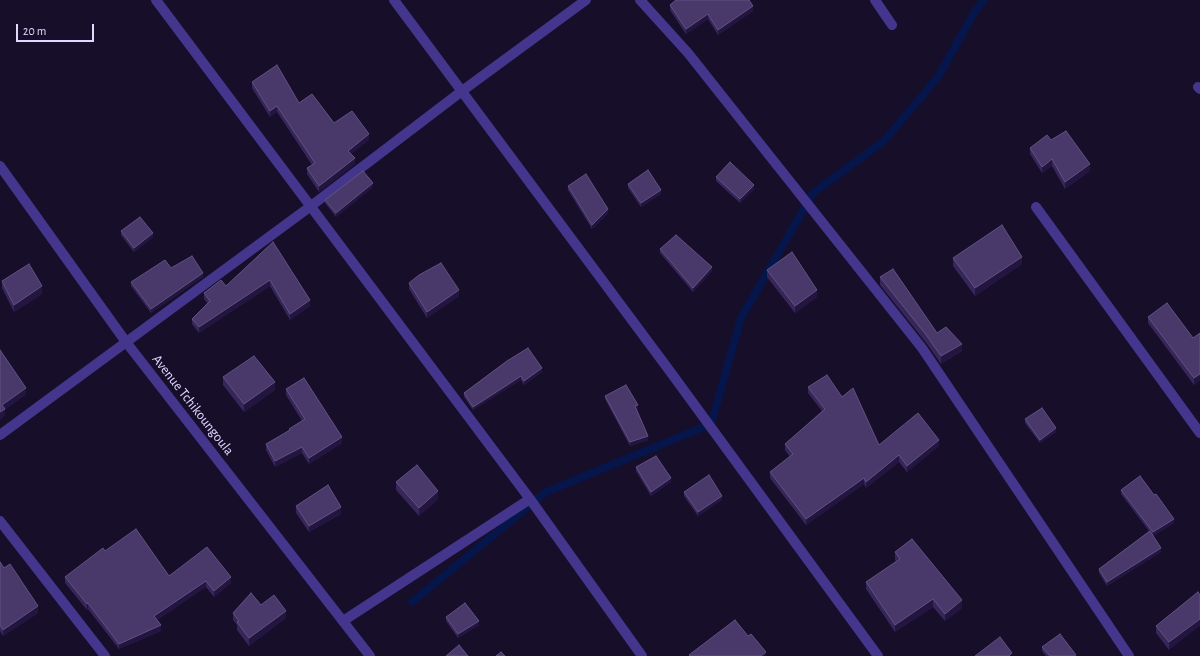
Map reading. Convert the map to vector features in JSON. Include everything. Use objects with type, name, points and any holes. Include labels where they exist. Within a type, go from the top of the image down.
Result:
[{"type":"street","points":[[156,0],[530,499],[642,656]]},
{"type":"street","points":[[394,0],[669,370],[878,656]]},
{"type":"street","points":[[0,435],[311,206],[462,91],[586,0]]},
{"type":"street","points":[[640,0],[688,53],[922,348],[1129,656]]},
{"type":"street","points":[[875,0],[892,25]]},
{"type":"street","name":"Avenue Tchikoungoula","points":[[0,166],[126,342],[370,656]]},
{"type":"street","points":[[1036,207],[1200,433]]},
{"type":"street","points":[[342,621],[530,499]]},
{"type":"street","points":[[0,521],[105,656]]},
{"type":"building","points":[[676,0],[749,0],[753,6],[718,30],[708,14],[686,29],[670,5]]},
{"type":"building","points":[[277,65],[299,103],[312,94],[334,123],[352,111],[369,134],[348,151],[355,158],[319,186],[307,168],[315,163],[277,106],[270,111],[252,82]]},
{"type":"building","points":[[1066,131],[1090,164],[1065,182],[1052,159],[1042,167],[1030,148],[1047,135],[1051,140]]},
{"type":"building","points":[[730,162],[754,185],[740,199],[716,177]]},
{"type":"building","points":[[648,170],[661,190],[641,203],[628,184]]},
{"type":"building","points":[[363,171],[373,183],[336,213],[325,200]]},
{"type":"building","points":[[586,174],[608,209],[592,225],[568,186]]},
{"type":"building","points":[[140,217],[153,233],[134,248],[121,231]]},
{"type":"building","points":[[1002,225],[1022,257],[975,288],[953,258]]},
{"type":"building","points":[[676,235],[712,267],[693,288],[660,249]]},
{"type":"building","points":[[273,242],[310,300],[290,314],[270,280],[199,327],[192,319],[210,301],[204,293],[221,280],[226,286]]},
{"type":"building","points":[[792,252],[817,290],[795,306],[767,270]]},
{"type":"building","points":[[192,256],[203,273],[151,309],[131,282],[165,260],[171,268]]},
{"type":"building","points":[[441,263],[459,290],[427,312],[409,283],[419,275]]},
{"type":"building","points":[[29,264],[42,286],[14,305],[2,281]]},
{"type":"building","points":[[893,269],[937,333],[946,327],[962,344],[941,356],[880,277]]},
{"type":"building","points":[[1167,303],[1193,338],[1200,333],[1200,374],[1194,378],[1148,317]]},
{"type":"building","points":[[528,348],[542,368],[524,381],[521,376],[473,407],[464,393],[507,361]]},
{"type":"building","points":[[0,350],[26,388],[2,405],[5,409],[0,412]]},
{"type":"building","points":[[254,356],[275,382],[244,404],[223,377]]},
{"type":"building","points":[[827,375],[842,397],[853,388],[879,445],[918,413],[939,440],[907,466],[899,455],[866,482],[864,478],[806,519],[770,472],[793,454],[785,444],[825,409],[808,387]]},
{"type":"building","points":[[304,378],[342,437],[309,458],[302,447],[275,461],[266,444],[305,419],[286,389]]},
{"type":"building","points":[[626,385],[638,405],[635,406],[648,436],[630,442],[605,396]]},
{"type":"building","points":[[1042,408],[1056,428],[1040,440],[1025,419]]},
{"type":"building","points":[[656,456],[671,478],[651,492],[636,467]]},
{"type":"building","points":[[417,465],[438,491],[419,508],[396,482]]},
{"type":"building","points":[[709,475],[722,496],[698,512],[684,492]]},
{"type":"building","points":[[1140,476],[1154,495],[1156,494],[1174,519],[1153,532],[1121,490]]},
{"type":"building","points":[[328,485],[341,507],[309,526],[296,506]]},
{"type":"building","points":[[136,529],[169,576],[207,547],[231,577],[214,591],[206,581],[154,616],[161,625],[119,644],[88,603],[87,604],[65,577],[103,548],[105,551]]},
{"type":"building","points":[[1150,531],[1161,548],[1107,582],[1099,569]]},
{"type":"building","points":[[912,539],[962,600],[945,614],[933,599],[895,625],[866,582],[900,559],[895,552]]},
{"type":"building","points":[[0,562],[4,568],[10,564],[38,606],[3,630],[0,625]]},
{"type":"building","points":[[1198,592],[1200,595],[1200,619],[1169,642],[1156,626]]},
{"type":"building","points":[[251,593],[261,605],[274,595],[286,611],[249,638],[237,622],[239,621],[233,613]]},
{"type":"building","points":[[465,603],[479,621],[458,634],[446,617]]},
{"type":"building","points":[[735,620],[748,636],[751,634],[766,652],[761,656],[689,655]]},
{"type":"building","points":[[1060,634],[1076,655],[1050,656],[1042,647]]},
{"type":"building","points":[[1000,637],[1012,653],[1009,656],[975,656]]},
{"type":"building","points":[[459,645],[468,656],[446,656]]},
{"type":"building","points":[[501,652],[505,656],[496,656]]},
{"type":"waterway","points":[[412,602],[546,492],[711,424],[741,318],[813,193],[884,141],[938,77],[975,11],[984,0]]}]
